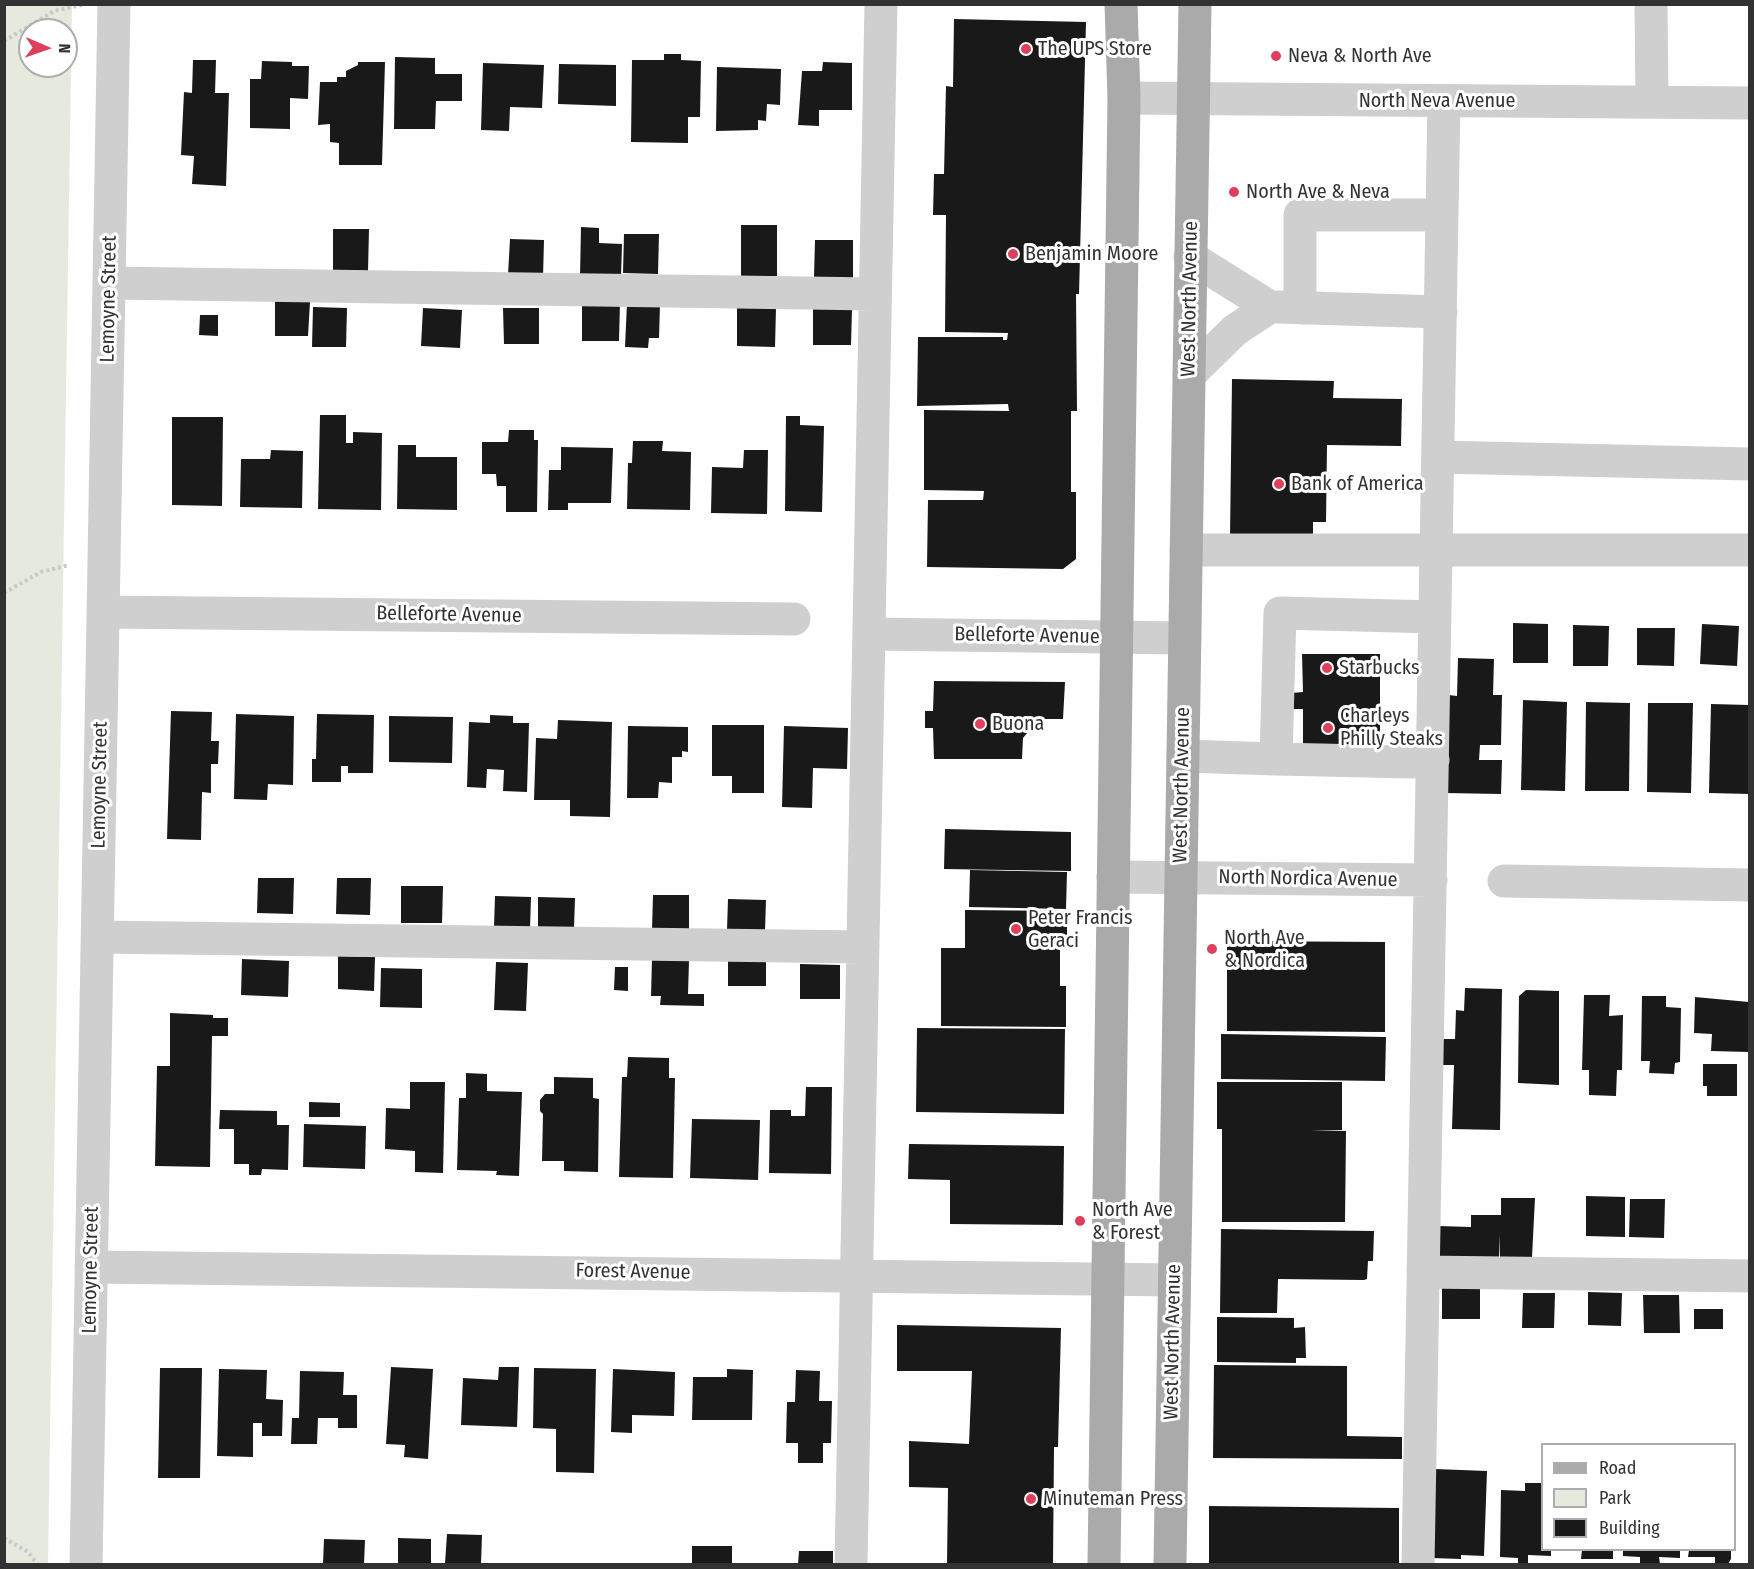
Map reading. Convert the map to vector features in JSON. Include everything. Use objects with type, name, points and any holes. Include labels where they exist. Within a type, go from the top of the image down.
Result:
[{"type":"main road","points":[[1104,1564],[1124,98],[1121,4]]},
{"type":"main road","name":"West North Avenue","points":[[1170,1564],[1195,4]]},
{"type":"street","name":"Lemoyne Street","points":[[86,1564],[114,4]]},
{"type":"street","points":[[851,1564],[881,4]]},
{"type":"street","points":[[1651,4],[1652,102]]},
{"type":"street","name":"North Neva Avenue","points":[[1124,98],[1749,104]]},
{"type":"street","points":[[1418,1564],[1431,880],[1422,761],[1424,616],[1436,549],[1444,101]]},
{"type":"street","points":[[1285,307],[1300,215],[1442,215]]},
{"type":"street","points":[[1190,257],[1285,307],[1441,312]]},
{"type":"street","points":[[109,283],[875,294]]},
{"type":"street","points":[[1189,375],[1235,330],[1285,307]]},
{"type":"street","points":[[1438,457],[1749,464]]},
{"type":"street","points":[[1186,550],[1749,550]]},
{"type":"street","name":"Belleforte Avenue","points":[[103,612],[795,619]]},
{"type":"street","points":[[1276,759],[1280,613],[1424,616]]},
{"type":"street","name":"Belleforte Avenue","points":[[869,634],[1185,638]]},
{"type":"street","points":[[1183,756],[1422,761]]},
{"type":"street","name":"North Nordica Avenue","points":[[1113,877],[1431,880]]},
{"type":"street","points":[[1504,881],[1749,885]]},
{"type":"street","points":[[98,937],[863,947]]},
{"type":"street","name":"Forest Avenue","points":[[91,1268],[857,1274],[1174,1280]]},
{"type":"street","points":[[1423,1272],[1749,1276]]},
{"type":"path","points":[[54,11],[57,4]]},
{"type":"path","points":[[4,41],[54,11],[82,4]]},
{"type":"path","points":[[4,593],[41,572],[58,566],[77,564]]},
{"type":"path","points":[[4,1538],[28,1552],[37,1564]]},
{"type":"green space","points":[[72,4],[72,18],[18,18],[18,78],[71,78],[48,1564],[5,1564],[4,5]]},
{"type":"building","points":[[954,19],[1086,22],[1079,294],[1076,294],[1077,411],[1071,411],[1071,492],[1076,492],[1076,559],[1063,569],[927,567],[928,500],[983,500],[984,491],[924,490],[924,410],[1009,411],[1008,404],[917,406],[918,337],[1003,337],[1003,340],[1007,340],[1008,333],[945,332],[946,215],[933,215],[934,174],[944,174],[946,86],[953,87]]},
{"type":"building","points":[[664,54],[681,54],[681,60],[701,61],[700,117],[688,117],[688,143],[631,142],[632,60],[664,60]]},
{"type":"building","points":[[395,57],[435,58],[435,74],[462,74],[462,101],[436,101],[435,129],[394,129]]},
{"type":"building","points":[[193,60],[216,60],[215,93],[229,93],[226,186],[192,184],[194,156],[181,155],[184,92],[192,93]]},
{"type":"building","points":[[262,61],[292,62],[292,66],[309,66],[308,99],[290,98],[290,129],[250,128],[250,79],[261,79]]},
{"type":"building","points":[[358,62],[385,62],[382,165],[339,165],[339,143],[330,142],[330,124],[318,125],[320,82],[337,82],[337,77],[346,77],[346,71],[358,65]]},
{"type":"building","points":[[823,62],[852,63],[852,110],[819,110],[819,126],[798,125],[802,71],[822,71]]},
{"type":"building","points":[[483,63],[544,65],[542,108],[510,107],[509,131],[481,130]]},
{"type":"building","points":[[559,64],[616,65],[616,106],[558,104]]},
{"type":"building","points":[[717,67],[781,69],[780,105],[767,104],[766,121],[758,120],[758,130],[716,131]]},
{"type":"building","points":[[741,225],[777,225],[777,276],[741,276]]},
{"type":"building","points":[[581,227],[599,228],[599,243],[622,244],[621,277],[580,276]]},
{"type":"building","points":[[333,229],[369,229],[368,271],[333,270]]},
{"type":"building","points":[[624,234],[659,234],[658,274],[623,273]]},
{"type":"building","points":[[510,239],[544,240],[543,277],[508,275]]},
{"type":"building","points":[[815,240],[853,240],[853,278],[814,277]]},
{"type":"building","points":[[275,301],[310,302],[308,336],[275,336]]},
{"type":"building","points":[[582,301],[620,302],[619,341],[582,341]]},
{"type":"building","points":[[627,303],[660,304],[659,338],[649,338],[648,348],[625,347]]},
{"type":"building","points":[[313,307],[347,308],[346,347],[312,347]]},
{"type":"building","points":[[737,307],[776,308],[775,347],[737,346]]},
{"type":"building","points":[[423,308],[462,310],[460,348],[421,346]]},
{"type":"building","points":[[503,308],[539,308],[539,344],[504,344]]},
{"type":"building","points":[[813,308],[852,309],[851,345],[813,345]]},
{"type":"building","points":[[200,315],[218,315],[218,336],[199,335]]},
{"type":"building","name":"Bank of America","points":[[1232,379],[1334,381],[1333,398],[1402,399],[1401,446],[1327,445],[1326,522],[1313,522],[1313,538],[1230,537]]},
{"type":"building","points":[[320,415],[346,415],[346,443],[353,443],[353,432],[382,433],[381,510],[318,509]]},
{"type":"building","points":[[786,416],[800,416],[800,425],[824,426],[822,512],[785,511]]},
{"type":"building","points":[[172,417],[223,417],[222,506],[172,505]]},
{"type":"building","points":[[509,430],[534,430],[534,440],[538,440],[537,512],[506,512],[506,486],[497,486],[496,474],[482,474],[482,442],[508,442]]},
{"type":"building","points":[[633,441],[663,441],[662,451],[691,452],[690,510],[627,509],[628,463],[632,463]]},
{"type":"building","points":[[398,445],[416,445],[416,457],[457,457],[457,510],[397,509]]},
{"type":"building","points":[[561,447],[613,448],[611,503],[568,503],[568,510],[548,510],[549,470],[561,470]]},
{"type":"building","points":[[271,450],[303,451],[302,508],[240,507],[241,459],[270,459]]},
{"type":"building","points":[[744,450],[768,450],[767,514],[711,513],[712,467],[743,468]]},
{"type":"building","points":[[1513,623],[1548,624],[1548,663],[1513,663]]},
{"type":"building","points":[[1702,624],[1739,626],[1737,666],[1700,664]]},
{"type":"building","points":[[1573,625],[1609,626],[1608,666],[1573,666]]},
{"type":"building","points":[[1637,628],[1675,628],[1674,666],[1637,665]]},
{"type":"building","points":[[1302,654],[1380,654],[1380,747],[1303,747],[1303,709],[1292,709],[1291,693],[1303,692]]},
{"type":"building","points":[[1458,658],[1494,659],[1493,695],[1502,695],[1501,745],[1480,745],[1479,760],[1502,760],[1501,794],[1445,793],[1449,695],[1457,696]]},
{"type":"building","name":"Buona","points":[[934,681],[1065,682],[1063,719],[1039,719],[1023,738],[1022,759],[934,759],[933,728],[925,728],[925,711],[933,711]]},
{"type":"building","points":[[1523,700],[1567,702],[1565,791],[1521,790]]},
{"type":"building","points":[[1586,702],[1630,703],[1629,791],[1585,791]]},
{"type":"building","points":[[1648,703],[1693,703],[1691,793],[1647,792]]},
{"type":"building","points":[[1711,704],[1749,705],[1749,794],[1709,793]]},
{"type":"building","points":[[171,711],[212,712],[211,741],[219,741],[218,764],[211,764],[211,793],[202,792],[201,840],[167,839]]},
{"type":"building","points":[[236,714],[294,716],[293,785],[268,784],[267,800],[234,799]]},
{"type":"building","points":[[317,714],[374,715],[373,773],[348,773],[348,766],[341,766],[341,782],[312,782],[312,759],[316,759]]},
{"type":"building","points":[[490,715],[513,716],[513,723],[529,723],[527,792],[503,791],[504,770],[487,769],[486,788],[467,787],[469,722],[490,723]]},
{"type":"building","points":[[389,716],[453,717],[452,763],[389,762]]},
{"type":"building","points":[[558,720],[612,722],[610,817],[570,816],[570,800],[534,800],[536,738],[557,739]]},
{"type":"building","points":[[712,725],[764,725],[764,793],[732,793],[732,776],[712,776]]},
{"type":"building","points":[[628,726],[688,727],[688,752],[682,751],[682,757],[672,757],[672,783],[659,782],[658,798],[627,798]]},
{"type":"building","points":[[784,726],[848,728],[847,769],[813,768],[812,808],[782,807]]},
{"type":"building","points":[[945,829],[1071,832],[1071,871],[944,869]]},
{"type":"building","points":[[970,870],[1067,872],[1066,909],[969,907]]},
{"type":"building","points":[[258,878],[294,878],[293,914],[257,913]]},
{"type":"building","points":[[337,878],[371,878],[370,915],[336,914]]},
{"type":"building","points":[[401,886],[443,886],[442,923],[401,923]]},
{"type":"building","points":[[653,895],[689,895],[689,930],[652,930]]},
{"type":"building","points":[[495,896],[531,897],[530,929],[494,927]]},
{"type":"building","points":[[538,897],[575,898],[574,928],[538,928]]},
{"type":"building","points":[[728,899],[766,900],[765,931],[727,930]]},
{"type":"building","points":[[965,910],[1067,911],[1067,949],[1060,948],[1060,986],[1066,986],[1066,1027],[941,1026],[941,948],[965,948]]},
{"type":"building","points":[[1227,941],[1385,942],[1385,1032],[1227,1031]]},
{"type":"building","points":[[338,956],[375,957],[374,991],[338,989]]},
{"type":"building","points":[[242,959],[289,961],[288,997],[241,995]]},
{"type":"building","points":[[652,959],[689,961],[688,994],[704,994],[704,1006],[660,1005],[661,996],[651,996]]},
{"type":"building","points":[[728,960],[766,960],[766,986],[728,986]]},
{"type":"building","points":[[496,962],[528,963],[526,1011],[494,1010]]},
{"type":"building","points":[[800,964],[840,965],[840,999],[800,999]]},
{"type":"building","points":[[615,967],[628,967],[628,991],[614,990]]},
{"type":"building","points":[[381,968],[422,969],[422,1008],[380,1007]]},
{"type":"building","points":[[1465,988],[1502,989],[1500,1130],[1452,1129],[1454,1065],[1441,1065],[1442,1039],[1455,1039],[1456,1010],[1464,1011]]},
{"type":"building","points":[[1526,990],[1559,991],[1559,1085],[1518,1083],[1519,996]]},
{"type":"building","points":[[1584,995],[1610,995],[1609,1016],[1623,1015],[1622,1070],[1617,1070],[1616,1096],[1589,1095],[1589,1070],[1582,1070]]},
{"type":"building","points":[[1642,996],[1666,996],[1666,1007],[1681,1008],[1680,1062],[1675,1063],[1674,1074],[1649,1073],[1650,1061],[1641,1061]]},
{"type":"building","points":[[1695,997],[1749,1002],[1749,1052],[1711,1051],[1712,1034],[1694,1033]]},
{"type":"building","points":[[170,1013],[228,1018],[228,1036],[212,1036],[210,1167],[155,1166],[157,1066],[170,1066]]},
{"type":"building","points":[[917,1028],[1065,1029],[1064,1114],[916,1112]]},
{"type":"building","points":[[1221,1034],[1386,1037],[1385,1081],[1221,1079]]},
{"type":"building","points":[[628,1057],[669,1058],[669,1078],[675,1078],[673,1178],[619,1177],[622,1077],[627,1077]]},
{"type":"building","points":[[1703,1064],[1737,1064],[1737,1096],[1707,1096],[1707,1086],[1703,1086]]},
{"type":"building","points":[[466,1073],[487,1074],[487,1091],[522,1092],[519,1176],[496,1175],[497,1171],[457,1170],[459,1098],[466,1098]]},
{"type":"building","points":[[554,1077],[593,1078],[593,1098],[599,1099],[598,1172],[564,1171],[564,1161],[542,1161],[543,1114],[540,1111],[540,1100],[545,1094],[554,1094]]},
{"type":"building","points":[[410,1082],[445,1082],[443,1173],[415,1172],[415,1151],[385,1149],[386,1108],[410,1109]]},
{"type":"building","points":[[1217,1082],[1342,1082],[1342,1130],[1310,1130],[1346,1131],[1345,1222],[1222,1222],[1222,1129],[1217,1129]]},
{"type":"building","points":[[806,1087],[832,1087],[831,1174],[769,1173],[770,1110],[791,1110],[791,1116],[805,1116]]},
{"type":"building","points":[[309,1102],[340,1103],[340,1117],[309,1117]]},
{"type":"building","points":[[220,1110],[277,1111],[277,1125],[289,1125],[288,1170],[262,1169],[261,1175],[249,1175],[249,1164],[234,1164],[234,1129],[219,1129]]},
{"type":"building","points":[[692,1119],[760,1120],[758,1180],[690,1178]]},
{"type":"building","points":[[304,1124],[366,1126],[365,1169],[303,1167]]},
{"type":"building","points":[[909,1144],[1064,1146],[1063,1225],[950,1224],[950,1180],[908,1179]]},
{"type":"building","points":[[1586,1196],[1625,1197],[1625,1237],[1586,1236]]},
{"type":"building","points":[[1501,1198],[1535,1198],[1532,1257],[1500,1257],[1500,1234],[1499,1259],[1439,1259],[1439,1226],[1471,1227],[1471,1215],[1501,1215]]},
{"type":"building","points":[[1630,1199],[1665,1199],[1664,1238],[1629,1237]]},
{"type":"building","points":[[1221,1229],[1374,1231],[1373,1261],[1368,1261],[1367,1279],[1364,1280],[1278,1279],[1277,1313],[1220,1313]]},
{"type":"building","points":[[1442,1288],[1480,1288],[1480,1319],[1442,1319]]},
{"type":"building","points":[[1588,1292],[1622,1293],[1621,1326],[1588,1325]]},
{"type":"building","points":[[1523,1293],[1555,1293],[1554,1328],[1522,1328]]},
{"type":"building","points":[[1643,1295],[1679,1295],[1680,1333],[1644,1333]]},
{"type":"building","points":[[1694,1309],[1723,1309],[1723,1329],[1694,1329]]},
{"type":"building","points":[[1217,1317],[1294,1318],[1294,1328],[1305,1327],[1306,1358],[1296,1358],[1296,1363],[1217,1362]]},
{"type":"building","points":[[897,1325],[1061,1328],[1058,1447],[1054,1447],[1053,1564],[947,1564],[948,1488],[909,1487],[909,1441],[969,1444],[972,1371],[897,1371]]},
{"type":"building","points":[[1214,1365],[1347,1366],[1347,1436],[1402,1437],[1402,1459],[1213,1458]]},
{"type":"building","points":[[391,1367],[433,1369],[428,1459],[404,1457],[405,1445],[386,1444]]},
{"type":"building","points":[[499,1367],[519,1367],[517,1427],[461,1425],[463,1378],[498,1380]]},
{"type":"building","points":[[160,1368],[202,1368],[200,1478],[158,1478]]},
{"type":"building","points":[[534,1368],[596,1369],[594,1473],[556,1472],[556,1429],[533,1428]]},
{"type":"building","points":[[219,1369],[267,1370],[266,1399],[283,1400],[282,1436],[262,1436],[262,1423],[253,1423],[253,1457],[217,1456]]},
{"type":"building","points":[[613,1369],[675,1372],[674,1416],[632,1415],[632,1433],[611,1432]]},
{"type":"building","points":[[727,1369],[753,1370],[752,1420],[692,1420],[693,1377],[727,1377]]},
{"type":"building","points":[[796,1370],[820,1371],[819,1401],[832,1401],[831,1443],[823,1443],[823,1463],[798,1463],[798,1443],[786,1443],[787,1402],[795,1402]]},
{"type":"building","points":[[300,1371],[344,1372],[343,1395],[357,1395],[357,1428],[338,1428],[338,1418],[318,1418],[317,1444],[291,1444],[292,1418],[299,1418]]},
{"type":"building","points":[[1435,1469],[1487,1471],[1484,1556],[1461,1555],[1461,1559],[1431,1558]]},
{"type":"building","points":[[1525,1483],[1541,1483],[1541,1551],[1551,1551],[1551,1556],[1528,1555],[1528,1564],[1518,1564],[1518,1558],[1500,1557],[1501,1490],[1525,1491]]},
{"type":"building","points":[[1209,1506],[1399,1508],[1399,1564],[1209,1564]]},
{"type":"building","points":[[447,1534],[482,1535],[481,1564],[445,1564]]},
{"type":"building","points":[[398,1538],[431,1539],[431,1564],[398,1564]]},
{"type":"building","points":[[324,1539],[365,1540],[364,1564],[323,1564]]},
{"type":"building","points":[[692,1546],[732,1546],[732,1564],[692,1564]]},
{"type":"building","points":[[799,1551],[833,1551],[833,1564],[798,1564]]},
{"type":"building","points":[[1582,1551],[1613,1551],[1613,1559],[1581,1559]]},
{"type":"building","points":[[1623,1551],[1680,1551],[1680,1558],[1659,1557],[1660,1564],[1640,1563],[1640,1557],[1623,1556]]},
{"type":"building","points":[[1689,1551],[1731,1551],[1728,1564],[1715,1564],[1715,1557],[1688,1557]]},
{"type":"place","name":"The UPS Store","points":[[1026,49]]},
{"type":"place","name":"Neva & North Ave","points":[[1276,56]]},
{"type":"place","name":"North Ave & Neva","points":[[1234,192]]},
{"type":"place","name":"Benjamin Moore","points":[[1013,254]]},
{"type":"place","name":"Bank of America","points":[[1279,484]]},
{"type":"place","name":"Starbucks","points":[[1327,668]]},
{"type":"place","name":"Buona","points":[[980,724]]},
{"type":"place","name":"Charleys Philly Steaks","points":[[1328,728]]},
{"type":"place","name":"Peter Francis Geraci","points":[[1016,929]]},
{"type":"place","name":"North Ave & Nordica","points":[[1212,949]]},
{"type":"place","name":"North Ave & Forest","points":[[1080,1221]]},
{"type":"place","name":"Minuteman Press","points":[[1031,1499]]}]
